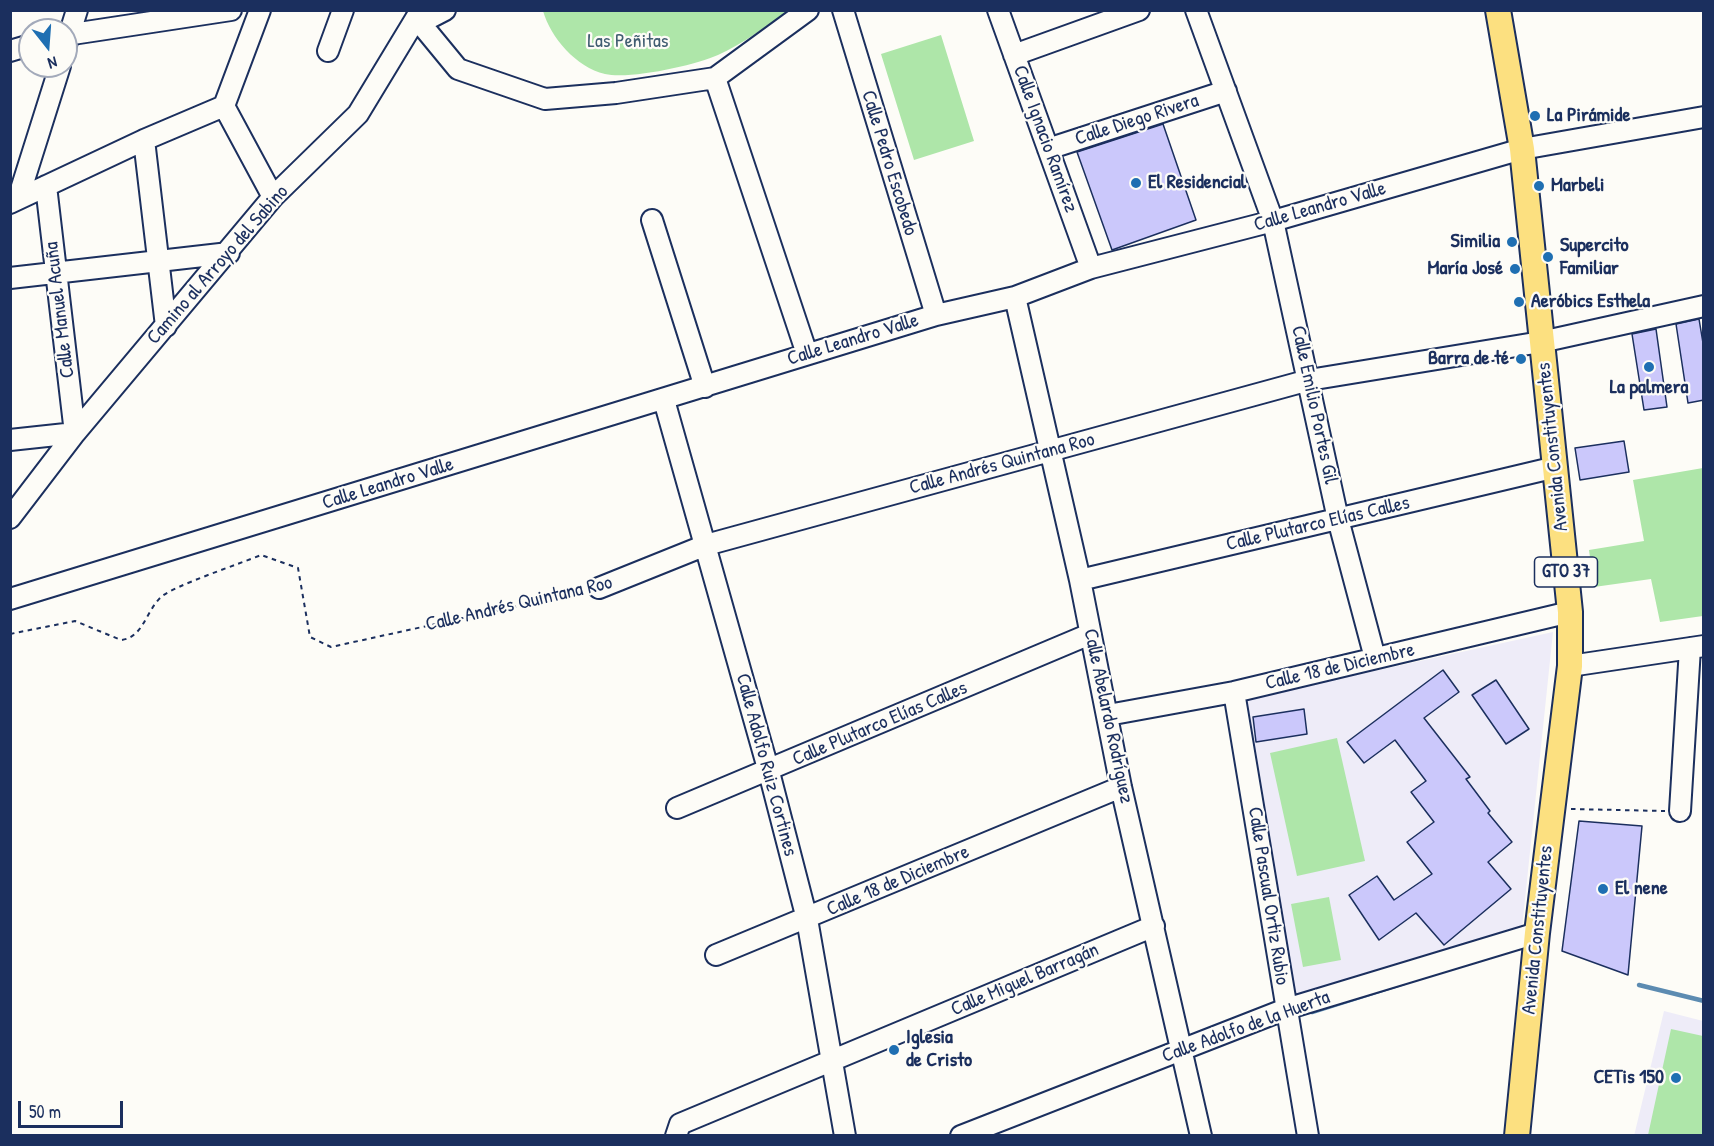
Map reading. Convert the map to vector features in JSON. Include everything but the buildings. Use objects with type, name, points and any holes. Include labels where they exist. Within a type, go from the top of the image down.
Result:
[{"type":"main road","name":"Avenida Constituyentes","points":[[1498,10],[1522,149],[1570,612],[1570,666],[1537,933],[1517,1136]]},
{"type":"street","points":[[78,36],[231,10]]},
{"type":"street","points":[[14,201],[144,140],[224,106],[260,10]]},
{"type":"street","points":[[328,51],[343,10]]},
{"type":"street","points":[[445,10],[419,17],[458,69],[545,99],[616,93],[715,78],[808,10]]},
{"type":"street","name":"Calle Pedro Escobedo","points":[[843,10],[936,315]]},
{"type":"street","name":"Calle Ignacio Ramírez","points":[[998,10],[1091,268]]},
{"type":"street","points":[[1014,55],[1139,10]]},
{"type":"street","name":"Calle Emilio Portes Gil","points":[[1196,10],[1274,221],[1338,519],[1375,658]]},
{"type":"street","name":"Camino al Arroyo del Sabino","points":[[10,518],[75,434],[273,197],[358,114],[419,17]]},
{"type":"street","points":[[14,201],[56,78]]},
{"type":"street","points":[[715,78],[807,354]]},
{"type":"street","name":"Calle Diego Rivera","points":[[1048,149],[1226,91]]},
{"type":"street","points":[[224,106],[273,197]]},
{"type":"street","name":"Calle Leandro Valle","points":[[10,599],[936,315],[1015,297],[1091,268],[1274,221],[1522,149],[1704,117]]},
{"type":"street","points":[[144,140],[166,326]]},
{"type":"street","name":"Calle Manuel Acuña","points":[[46,186],[75,434]]},
{"type":"street","points":[[652,220],[705,387]]},
{"type":"street","points":[[10,278],[228,253]]},
{"type":"street","name":"Calle Abelardo Rodríguez","points":[[1015,297],[1080,580],[1122,787],[1201,1136]]},
{"type":"street","name":"Calle Andrés Quintana Roo","points":[[599,588],[706,545],[1309,380],[1541,342],[1704,306]]},
{"type":"street","name":"Calle Adolfo Ruiz Cortines","points":[[664,400],[769,772],[807,919],[844,1136]]},
{"type":"street","points":[[10,440],[75,434]]},
{"type":"street","name":"Calle Plutarco Elías Calles","points":[[1080,580],[1556,467]]},
{"type":"street","name":"Calle 18 de Diciembre","points":[[1108,715],[1234,692],[1570,612]]},
{"type":"street","name":"Calle Plutarco Elías Calles","points":[[677,808],[769,772],[1090,634]]},
{"type":"street","points":[[1570,666],[1697,647],[1680,811]]},
{"type":"street","name":"Calle Pascual Ortiz Rubio","points":[[1234,692],[1308,1136]]},
{"type":"street","name":"Calle 18 de Diciembre","points":[[716,955],[1122,787]]},
{"type":"street","name":"Calle Miguel Barragán","points":[[676,1136],[680,1124],[1154,926]]},
{"type":"street","name":"Calle Adolfo de la Huerta","points":[[962,1136],[1286,1008],[1537,933]]},
{"type":"path","name":"Calle Andrés Quintana Roo","points":[[10,634],[75,621],[121,640],[128,639],[136,635],[163,595],[261,555],[298,568],[310,637],[331,647],[599,588]]},
{"type":"path","points":[[1552,809],[1680,811]]},
{"type":"shaded area","points":[[1553,632],[1522,928],[1295,996],[1246,699]]},
{"type":"shaded area","name":"CETis 150","points":[[1664,1011],[1703,1021],[1703,1135],[1634,1136]]},
{"type":"green space","name":"Las Peñitas","points":[[543,11],[789,11],[736,46],[708,59],[646,73],[616,75],[594,70],[575,58],[558,41]]},
{"type":"green space","points":[[941,35],[974,141],[914,160],[881,54]]},
{"type":"green space","points":[[1703,468],[1703,616],[1660,622],[1651,579],[1594,587],[1589,550],[1644,541],[1633,480]]},
{"type":"green space","points":[[1337,738],[1365,861],[1297,876],[1270,753]]},
{"type":"green space","points":[[1329,897],[1341,960],[1303,967],[1291,904]]},
{"type":"green space","name":"CETis 150","points":[[1671,1029],[1703,1036],[1703,1135],[1648,1135]]},
{"type":"waterway","points":[[1312,1012],[1404,983]]},
{"type":"waterway","points":[[1639,985],[1704,1001]]},
{"type":"place","name":"La Pirámide","points":[[1535,116]]},
{"type":"place","name":"El Residencial","points":[[1136,183]]},
{"type":"place","name":"Marbeli","points":[[1539,186]]},
{"type":"place","name":"Similia","points":[[1512,242]]},
{"type":"place","name":"Supercito Familiar","points":[[1548,257]]},
{"type":"place","name":"María José","points":[[1515,269]]},
{"type":"place","name":"Aeróbics Esthela","points":[[1519,302]]},
{"type":"place","name":"Barra de té","points":[[1521,359]]},
{"type":"place","name":"La palmera","points":[[1649,367]]},
{"type":"place","name":"El nene","points":[[1603,889]]},
{"type":"place","name":"Iglesia de Cristo","points":[[894,1050]]},
{"type":"place","name":"CETis 150","points":[[1676,1078]]}]
